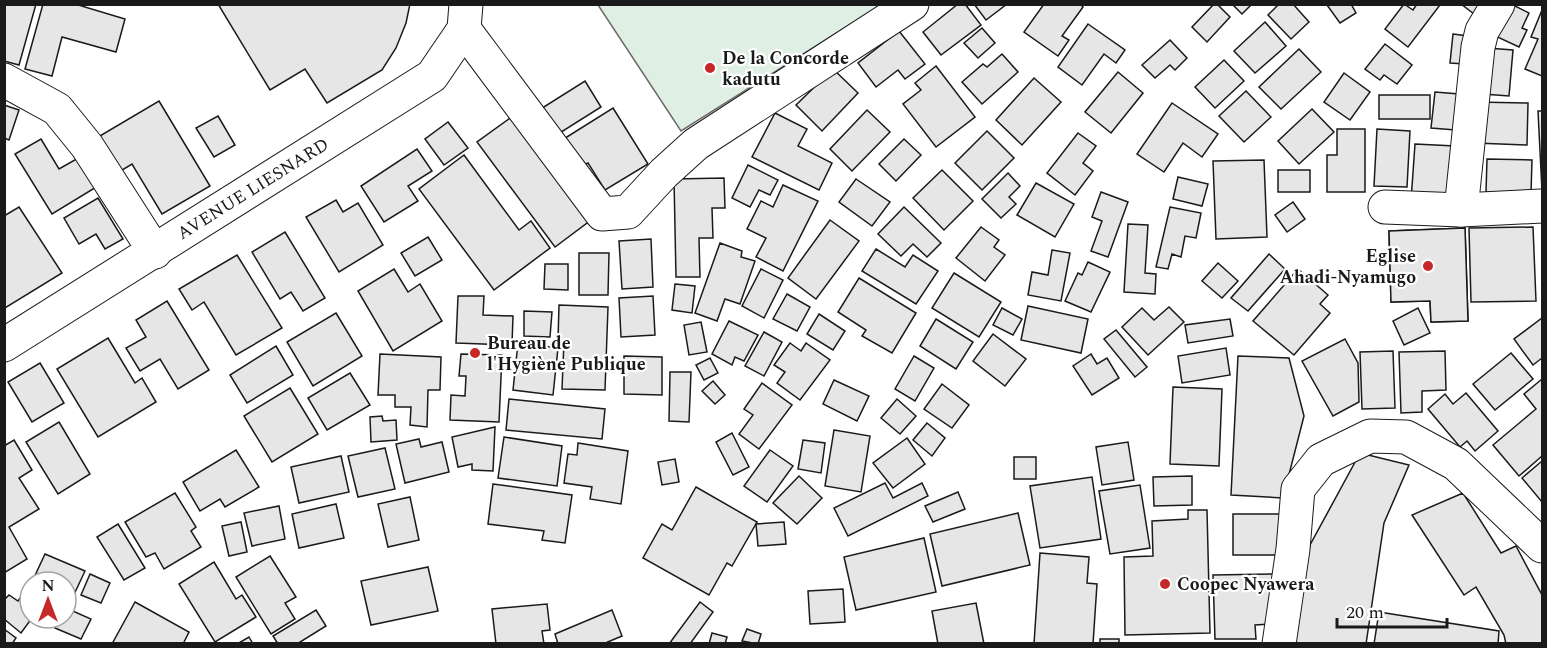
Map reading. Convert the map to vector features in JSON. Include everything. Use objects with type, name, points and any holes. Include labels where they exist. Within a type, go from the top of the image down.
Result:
[{"type":"street","points":[[465,17],[602,214],[628,212],[664,173],[696,144],[912,4]]},
{"type":"street","points":[[1461,210],[1478,47],[1482,31],[1498,4]]},
{"type":"street","name":"AVENUE LIESNARD","points":[[4,345],[432,76],[465,17]]},
{"type":"street","points":[[4,80],[57,109],[87,146],[154,252]]},
{"type":"street","points":[[1385,207],[1461,210],[1542,206]]},
{"type":"street","points":[[1279,644],[1293,549],[1298,489],[1321,460],[1370,436],[1406,437],[1456,464],[1542,546]]},
{"type":"green space","name":"De la Concorde kadutu","points":[[598,5],[881,5],[681,131]]},
{"type":"building","points":[[4,4],[36,4],[19,65],[4,61]]},
{"type":"building","points":[[43,4],[75,4],[125,19],[116,52],[62,37],[52,76],[25,69]]},
{"type":"building","points":[[218,4],[410,4],[406,23],[396,48],[382,70],[327,103],[305,69],[270,90]]},
{"type":"building","points":[[958,4],[965,4],[981,25],[941,55],[923,32]]},
{"type":"building","points":[[974,4],[1007,4],[986,20]]},
{"type":"building","points":[[1044,4],[1080,4],[1083,7],[1062,36],[1069,40],[1058,56],[1024,32]]},
{"type":"building","points":[[1214,4],[1217,4],[1230,17],[1207,42],[1192,27]]},
{"type":"building","points":[[1232,4],[1252,4],[1242,14]]},
{"type":"building","points":[[1279,4],[1293,4],[1309,22],[1291,39],[1268,15]]},
{"type":"building","points":[[1351,4],[1356,13],[1340,23],[1327,5]]},
{"type":"building","points":[[1404,4],[1413,10],[1417,4],[1440,5],[1408,47],[1385,29]]},
{"type":"building","points":[[1461,4],[1488,4],[1478,17]]},
{"type":"building","points":[[1511,4],[1529,13],[1522,28],[1527,30],[1519,47],[1491,34]]},
{"type":"building","points":[[1542,10],[1542,76],[1525,69],[1538,39],[1531,37]]},
{"type":"building","points":[[1265,22],[1286,46],[1255,73],[1234,51]]},
{"type":"building","points":[[1088,24],[1125,50],[1116,63],[1104,54],[1082,85],[1058,67]]},
{"type":"building","points":[[982,28],[995,43],[978,58],[964,43]]},
{"type":"building","points":[[899,31],[925,64],[905,79],[898,70],[876,87],[858,63]]},
{"type":"building","points":[[1453,34],[1468,36],[1465,64],[1450,63]]},
{"type":"building","points":[[1170,40],[1187,58],[1175,70],[1170,65],[1155,78],[1142,65]]},
{"type":"building","points":[[1385,44],[1412,65],[1397,84],[1384,75],[1380,80],[1365,69]]},
{"type":"building","points":[[1487,48],[1513,50],[1509,96],[1483,94]]},
{"type":"building","points":[[1299,49],[1321,72],[1281,109],[1259,87]]},
{"type":"building","points":[[1002,54],[1018,72],[982,104],[962,82],[983,64],[987,67]]},
{"type":"building","points":[[1224,60],[1244,81],[1215,108],[1195,87]]},
{"type":"building","points":[[936,66],[975,117],[936,147],[903,104],[921,90],[915,83]]},
{"type":"building","points":[[833,69],[858,93],[822,131],[796,105]]},
{"type":"building","points":[[1118,72],[1143,93],[1111,133],[1085,112]]},
{"type":"building","points":[[1344,73],[1370,92],[1350,120],[1324,102]]},
{"type":"building","points":[[1034,78],[1061,102],[1022,145],[996,120]]},
{"type":"building","points":[[585,81],[601,107],[555,136],[539,110]]},
{"type":"building","points":[[1246,91],[1271,117],[1244,142],[1219,116]]},
{"type":"building","points":[[1435,92],[1471,95],[1468,131],[1431,128]]},
{"type":"building","points":[[1379,95],[1430,95],[1430,119],[1379,119]]},
{"type":"building","points":[[159,101],[210,186],[162,214],[132,164],[114,175],[93,140]]},
{"type":"building","points":[[1476,102],[1528,103],[1527,145],[1475,143]]},
{"type":"building","points":[[1172,103],[1218,134],[1202,157],[1183,143],[1164,172],[1137,154]]},
{"type":"building","points":[[4,105],[19,110],[9,140],[4,138]]},
{"type":"building","points":[[613,108],[648,164],[605,190],[588,163],[580,167],[562,140]]},
{"type":"building","points":[[1312,109],[1334,132],[1299,164],[1278,141]]},
{"type":"building","points":[[867,110],[890,132],[852,171],[830,149]]},
{"type":"building","points":[[1538,111],[1542,111],[1542,191]]},
{"type":"building","points":[[517,113],[595,217],[555,247],[477,142]]},
{"type":"building","points":[[775,113],[807,129],[798,146],[832,163],[819,190],[752,157]]},
{"type":"building","points":[[218,116],[235,145],[214,157],[196,128]]},
{"type":"building","points":[[448,122],[468,148],[444,165],[425,139]]},
{"type":"building","points":[[1337,129],[1365,129],[1365,192],[1327,192],[1327,155],[1337,155]]},
{"type":"building","points":[[1377,129],[1410,131],[1407,187],[1374,186]]},
{"type":"building","points":[[987,131],[1014,158],[982,190],[955,163]]},
{"type":"building","points":[[1078,133],[1096,146],[1083,163],[1093,171],[1075,195],[1047,173]]},
{"type":"building","points":[[41,139],[59,169],[80,157],[98,186],[52,214],[15,154]]},
{"type":"building","points":[[904,139],[921,155],[896,181],[879,164]]},
{"type":"building","points":[[1415,144],[1455,146],[1452,203],[1411,201]]},
{"type":"building","points":[[417,149],[432,171],[408,186],[418,201],[384,222],[361,186]]},
{"type":"building","points":[[464,155],[519,230],[531,221],[550,248],[494,290],[419,189]]},
{"type":"building","points":[[1487,159],[1532,160],[1531,193],[1486,192]]},
{"type":"building","points":[[1264,160],[1267,237],[1216,239],[1213,161]]},
{"type":"building","points":[[748,165],[778,180],[770,195],[759,190],[750,207],[732,198]]},
{"type":"building","points":[[942,170],[973,201],[944,230],[913,198]]},
{"type":"building","points":[[1278,170],[1310,170],[1310,192],[1278,192]]},
{"type":"building","points":[[1008,173],[1020,186],[1009,197],[1016,204],[1001,218],[982,199]]},
{"type":"building","points":[[1178,177],[1208,184],[1202,206],[1173,199]]},
{"type":"building","points":[[724,178],[725,208],[712,208],[713,238],[699,238],[700,277],[676,277],[674,179]]},
{"type":"building","points":[[856,179],[890,202],[872,226],[839,202]]},
{"type":"building","points":[[1036,183],[1074,204],[1055,237],[1017,215]]},
{"type":"building","points":[[783,185],[818,201],[783,271],[756,257],[766,238],[747,229],[761,201],[773,207]]},
{"type":"building","points":[[1101,192],[1128,202],[1108,257],[1091,251],[1102,221],[1092,217]]},
{"type":"building","points":[[98,198],[123,239],[105,249],[96,234],[79,244],[64,218]]},
{"type":"building","points":[[336,200],[343,212],[358,203],[383,245],[339,272],[306,217]]},
{"type":"building","points":[[1293,202],[1305,219],[1287,232],[1275,215]]},
{"type":"building","points":[[19,207],[62,273],[5,308],[4,216]]},
{"type":"building","points":[[904,207],[941,243],[927,257],[913,244],[901,256],[878,234]]},
{"type":"building","points":[[1170,207],[1201,213],[1196,238],[1185,236],[1181,257],[1172,254],[1168,269],[1156,267]]},
{"type":"building","points":[[830,220],[859,241],[816,299],[788,278]]},
{"type":"building","points":[[1128,224],[1148,225],[1145,273],[1156,274],[1155,294],[1124,292]]},
{"type":"building","points":[[981,227],[999,240],[994,247],[1005,255],[985,281],[956,258]]},
{"type":"building","points":[[1533,227],[1536,301],[1471,302],[1469,228]]},
{"type":"building","name":"Eglise Ahadi-Nyamugo","points":[[1465,228],[1468,321],[1431,322],[1430,301],[1391,302],[1389,231]]},
{"type":"building","name":"Eglise Ahadi-Nyamugo","points":[[1465,228],[1468,321],[1431,322],[1430,301],[1391,302],[1389,231]]},
{"type":"building","points":[[285,232],[325,298],[303,311],[291,292],[280,299],[252,252]]},
{"type":"building","points":[[428,237],[442,260],[415,276],[401,253]]},
{"type":"building","points":[[651,239],[653,287],[622,289],[619,241]]},
{"type":"building","points":[[720,243],[742,251],[741,257],[755,261],[740,304],[725,299],[717,321],[695,313]]},
{"type":"building","points":[[876,249],[905,267],[913,255],[938,271],[916,304],[862,271]]},
{"type":"building","points":[[1052,250],[1070,253],[1061,301],[1028,295],[1032,272],[1048,275]]},
{"type":"building","points":[[579,253],[609,253],[608,295],[579,295]]},
{"type":"building","points":[[1269,254],[1285,269],[1248,311],[1231,298]]},
{"type":"building","points":[[237,255],[282,328],[236,355],[204,302],[192,310],[179,289]]},
{"type":"building","points":[[1088,262],[1110,272],[1091,312],[1065,301],[1078,273],[1082,275]]},
{"type":"building","points":[[1218,263],[1238,281],[1222,298],[1202,281]]},
{"type":"building","points":[[545,264],[568,264],[568,290],[544,289]]},
{"type":"building","points":[[394,269],[408,292],[420,284],[442,321],[393,351],[358,291]]},
{"type":"building","points":[[761,269],[783,280],[764,318],[742,306]]},
{"type":"building","points":[[1298,269],[1328,295],[1320,304],[1330,313],[1294,355],[1253,321]]},
{"type":"building","points":[[954,273],[1001,302],[979,337],[932,308]]},
{"type":"building","points":[[859,278],[916,313],[892,353],[862,336],[866,330],[838,312]]},
{"type":"building","points":[[675,284],[695,286],[692,313],[672,310]]},
{"type":"building","points":[[787,294],[810,307],[797,331],[773,319]]},
{"type":"building","points":[[458,296],[484,296],[483,315],[513,316],[512,345],[456,343]]},
{"type":"building","points":[[653,296],[655,335],[621,337],[619,298]]},
{"type":"building","points":[[167,301],[209,370],[178,389],[160,359],[140,371],[126,348],[146,337],[136,320]]},
{"type":"building","points":[[559,305],[608,307],[605,390],[562,389],[564,341],[558,341]]},
{"type":"building","points":[[1028,306],[1088,319],[1081,353],[1021,340]]},
{"type":"building","points":[[1169,307],[1184,322],[1148,355],[1122,327],[1142,308],[1154,320]]},
{"type":"building","points":[[1002,308],[1022,319],[1013,335],[993,325]]},
{"type":"building","points":[[1418,308],[1430,333],[1404,345],[1393,321]]},
{"type":"building","points":[[524,311],[552,312],[550,337],[524,336]]},
{"type":"building","points":[[336,313],[362,356],[313,386],[287,342]]},
{"type":"building","points":[[819,314],[845,331],[833,350],[807,334]]},
{"type":"building","points":[[1542,318],[1542,358],[1533,365],[1514,339]]},
{"type":"building","points":[[936,319],[973,342],[956,369],[920,346]]},
{"type":"building","points":[[1230,319],[1233,336],[1188,343],[1185,325]]},
{"type":"building","points":[[729,321],[758,335],[744,361],[735,357],[732,365],[712,354]]},
{"type":"building","points":[[701,322],[707,352],[689,355],[684,325]]},
{"type":"building","points":[[1116,330],[1147,367],[1135,377],[1104,339]]},
{"type":"building","points":[[764,332],[782,342],[764,376],[745,366]]},
{"type":"building","points":[[993,334],[1026,359],[1005,386],[973,361]]},
{"type":"building","points":[[108,338],[135,383],[142,378],[156,402],[98,437],[57,369]]},
{"type":"building","points":[[1345,339],[1358,363],[1359,402],[1333,416],[1302,361]]},
{"type":"building","points":[[518,343],[558,348],[553,395],[513,390]]},
{"type":"building","points":[[790,343],[801,351],[806,343],[830,360],[800,400],[777,383],[785,372],[774,365]]},
{"type":"building","points":[[276,346],[293,375],[247,403],[230,375]]},
{"type":"building","points":[[1226,348],[1230,375],[1182,383],[1178,356]]},
{"type":"building","points":[[1393,351],[1395,408],[1362,409],[1360,352]]},
{"type":"building","points":[[1445,351],[1446,390],[1422,391],[1422,412],[1401,413],[1399,352]]},
{"type":"building","points":[[1511,353],[1533,379],[1495,410],[1473,384]]},
{"type":"building","points":[[380,354],[441,357],[440,390],[428,390],[427,427],[410,425],[411,407],[395,407],[395,395],[378,395]]},
{"type":"building","points":[[461,354],[502,355],[499,422],[450,420],[451,395],[465,396],[466,376],[459,376]]},
{"type":"building","points":[[1091,354],[1097,364],[1107,358],[1119,378],[1092,395],[1073,366]]},
{"type":"building","points":[[624,356],[662,357],[662,395],[624,394]]},
{"type":"building","points":[[914,356],[934,368],[915,401],[895,389]]},
{"type":"building","points":[[1238,356],[1289,358],[1304,416],[1283,498],[1231,495]]},
{"type":"building","points":[[710,358],[718,373],[704,380],[696,365]]},
{"type":"building","points":[[40,363],[64,403],[32,422],[8,382]]},
{"type":"building","points":[[670,372],[691,372],[689,422],[669,421]]},
{"type":"building","points":[[350,373],[370,405],[327,430],[308,398]]},
{"type":"building","points":[[1542,379],[1542,456],[1519,476],[1493,445],[1536,409],[1524,394]]},
{"type":"building","points":[[834,380],[869,396],[857,421],[823,404]]},
{"type":"building","points":[[713,381],[725,395],[715,404],[702,391]]},
{"type":"building","points":[[762,383],[792,405],[759,449],[739,434],[753,415],[744,409]]},
{"type":"building","points":[[942,384],[969,405],[952,428],[924,409]]},
{"type":"building","points":[[1173,387],[1222,389],[1219,466],[1170,464]]},
{"type":"building","points":[[290,388],[318,434],[272,462],[244,416]]},
{"type":"building","points":[[1466,393],[1498,431],[1475,451],[1467,441],[1460,447],[1428,409],[1445,394],[1453,404]]},
{"type":"building","points":[[509,399],[605,409],[602,439],[506,430]]},
{"type":"building","points":[[897,399],[916,416],[900,434],[881,418]]},
{"type":"building","points":[[382,416],[383,421],[396,420],[397,440],[371,442],[370,417]]},
{"type":"building","points":[[59,422],[90,474],[58,494],[26,442]]},
{"type":"building","points":[[927,423],[945,438],[932,456],[913,440]]},
{"type":"building","points":[[495,427],[493,471],[472,470],[472,464],[458,467],[452,437]]},
{"type":"building","points":[[834,430],[870,436],[861,492],[825,486]]},
{"type":"building","points":[[732,433],[749,467],[733,475],[716,442]]},
{"type":"building","points":[[504,437],[562,446],[557,486],[498,478]]},
{"type":"building","points":[[907,438],[925,464],[893,488],[873,463]]},
{"type":"building","points":[[419,439],[421,447],[442,442],[449,472],[405,483],[396,444]]},
{"type":"building","points":[[14,440],[32,470],[19,478],[39,509],[9,527],[27,559],[4,573],[4,446]]},
{"type":"building","points":[[803,440],[825,443],[821,473],[798,469]]},
{"type":"building","points":[[1128,442],[1134,480],[1102,485],[1096,447]]},
{"type":"building","points":[[578,443],[628,451],[621,504],[590,499],[592,487],[564,483],[568,454],[577,455]]},
{"type":"building","points":[[385,448],[395,489],[358,497],[348,456]]},
{"type":"building","points":[[236,450],[259,487],[225,507],[220,499],[200,511],[183,482]]},
{"type":"building","points":[[770,450],[793,466],[767,502],[744,486]]},
{"type":"building","points":[[1360,453],[1409,465],[1384,523],[1366,644],[1294,644],[1310,545]]},
{"type":"building","points":[[341,456],[349,492],[299,503],[291,467]]},
{"type":"building","points":[[1014,457],[1036,457],[1036,479],[1014,479]]},
{"type":"building","points":[[675,459],[679,482],[662,485],[658,462]]},
{"type":"building","points":[[1542,461],[1542,502],[1522,478]]},
{"type":"building","points":[[799,476],[822,498],[797,524],[773,503]]},
{"type":"building","points":[[1192,476],[1192,505],[1154,506],[1153,477]]},
{"type":"building","points":[[1092,477],[1101,539],[1040,548],[1030,486]]},
{"type":"building","points":[[885,483],[893,498],[922,483],[928,496],[848,536],[834,508]]},
{"type":"building","points":[[493,484],[572,495],[565,543],[542,540],[544,531],[488,524]]},
{"type":"building","points":[[1140,485],[1150,548],[1110,554],[1099,491]]},
{"type":"building","points":[[696,487],[757,522],[732,566],[727,563],[709,595],[643,558],[662,524],[672,530]]},
{"type":"building","points":[[958,492],[965,509],[933,522],[925,506]]},
{"type":"building","points":[[175,493],[196,527],[191,531],[201,547],[164,569],[155,553],[146,557],[125,522]]},
{"type":"building","points":[[1463,493],[1501,553],[1516,546],[1542,595],[1542,644],[1506,644],[1504,635],[1476,587],[1464,595],[1412,515]]},
{"type":"building","points":[[410,497],[419,540],[388,547],[378,504]]},
{"type":"building","points":[[336,504],[344,538],[299,548],[292,514]]},
{"type":"building","points":[[279,506],[285,539],[252,546],[244,513]]},
{"type":"building","points":[[1188,510],[1207,510],[1210,633],[1125,635],[1124,557],[1153,556],[1152,521],[1188,519]]},
{"type":"building","points":[[1018,513],[1030,565],[942,586],[930,534]]},
{"type":"building","points":[[1233,514],[1282,514],[1282,555],[1233,555]]},
{"type":"building","points":[[241,522],[247,552],[229,556],[222,526]]},
{"type":"building","points":[[784,522],[786,544],[758,546],[756,524]]},
{"type":"building","points":[[118,524],[145,568],[124,580],[97,537]]},
{"type":"building","points":[[924,538],[936,592],[856,610],[844,557]]},
{"type":"building","points":[[1040,553],[1089,557],[1087,583],[1097,584],[1093,644],[1034,644]]},
{"type":"building","points":[[45,554],[85,571],[78,586],[78,570],[38,570]]},
{"type":"building","points":[[270,556],[296,597],[285,603],[295,619],[271,634],[236,577]]},
{"type":"building","points":[[214,562],[236,599],[242,595],[256,617],[215,642],[179,584]]},
{"type":"building","points":[[428,567],[438,611],[371,625],[361,581]]},
{"type":"building","points":[[90,574],[110,583],[101,603],[81,595]]},
{"type":"building","points":[[1273,574],[1273,624],[1255,625],[1256,639],[1215,639],[1213,575]]},
{"type":"building","points":[[843,589],[845,622],[810,624],[808,591]]},
{"type":"building","points":[[9,595],[18,601],[18,630],[23,630],[21,633],[4,619],[4,600]]},
{"type":"building","points":[[135,602],[189,632],[183,644],[112,644]]},
{"type":"building","points":[[700,602],[713,612],[690,644],[669,644]]},
{"type":"building","points":[[976,603],[984,644],[938,644],[932,611]]},
{"type":"building","points":[[547,604],[550,630],[542,631],[544,644],[496,644],[492,609]]},
{"type":"building","points":[[316,610],[326,626],[297,644],[278,644],[273,636]]},
{"type":"building","points":[[612,610],[622,636],[603,644],[558,644],[555,634]]},
{"type":"building","points":[[1379,612],[1499,631],[1498,644],[1374,644]]},
{"type":"building","points":[[78,613],[91,619],[81,639],[60,630],[78,630]]},
{"type":"building","points":[[4,629],[16,638],[12,644],[4,644]]},
{"type":"building","points":[[747,629],[761,634],[758,644],[742,641]]},
{"type":"building","points":[[712,633],[727,637],[725,644],[709,644]]},
{"type":"building","points":[[249,637],[253,644],[237,644]]},
{"type":"building","points":[[1100,639],[1119,639],[1119,644],[1100,644]]},
{"type":"place","name":"De la Concorde kadutu","points":[[710,68]]},
{"type":"place","name":"Eglise Ahadi-Nyamugo","points":[[1428,266]]},
{"type":"place","name":"Bureau de l'Hygiène Publique","points":[[475,353]]},
{"type":"place","name":"Coopec Nyawera","points":[[1165,584]]}]
